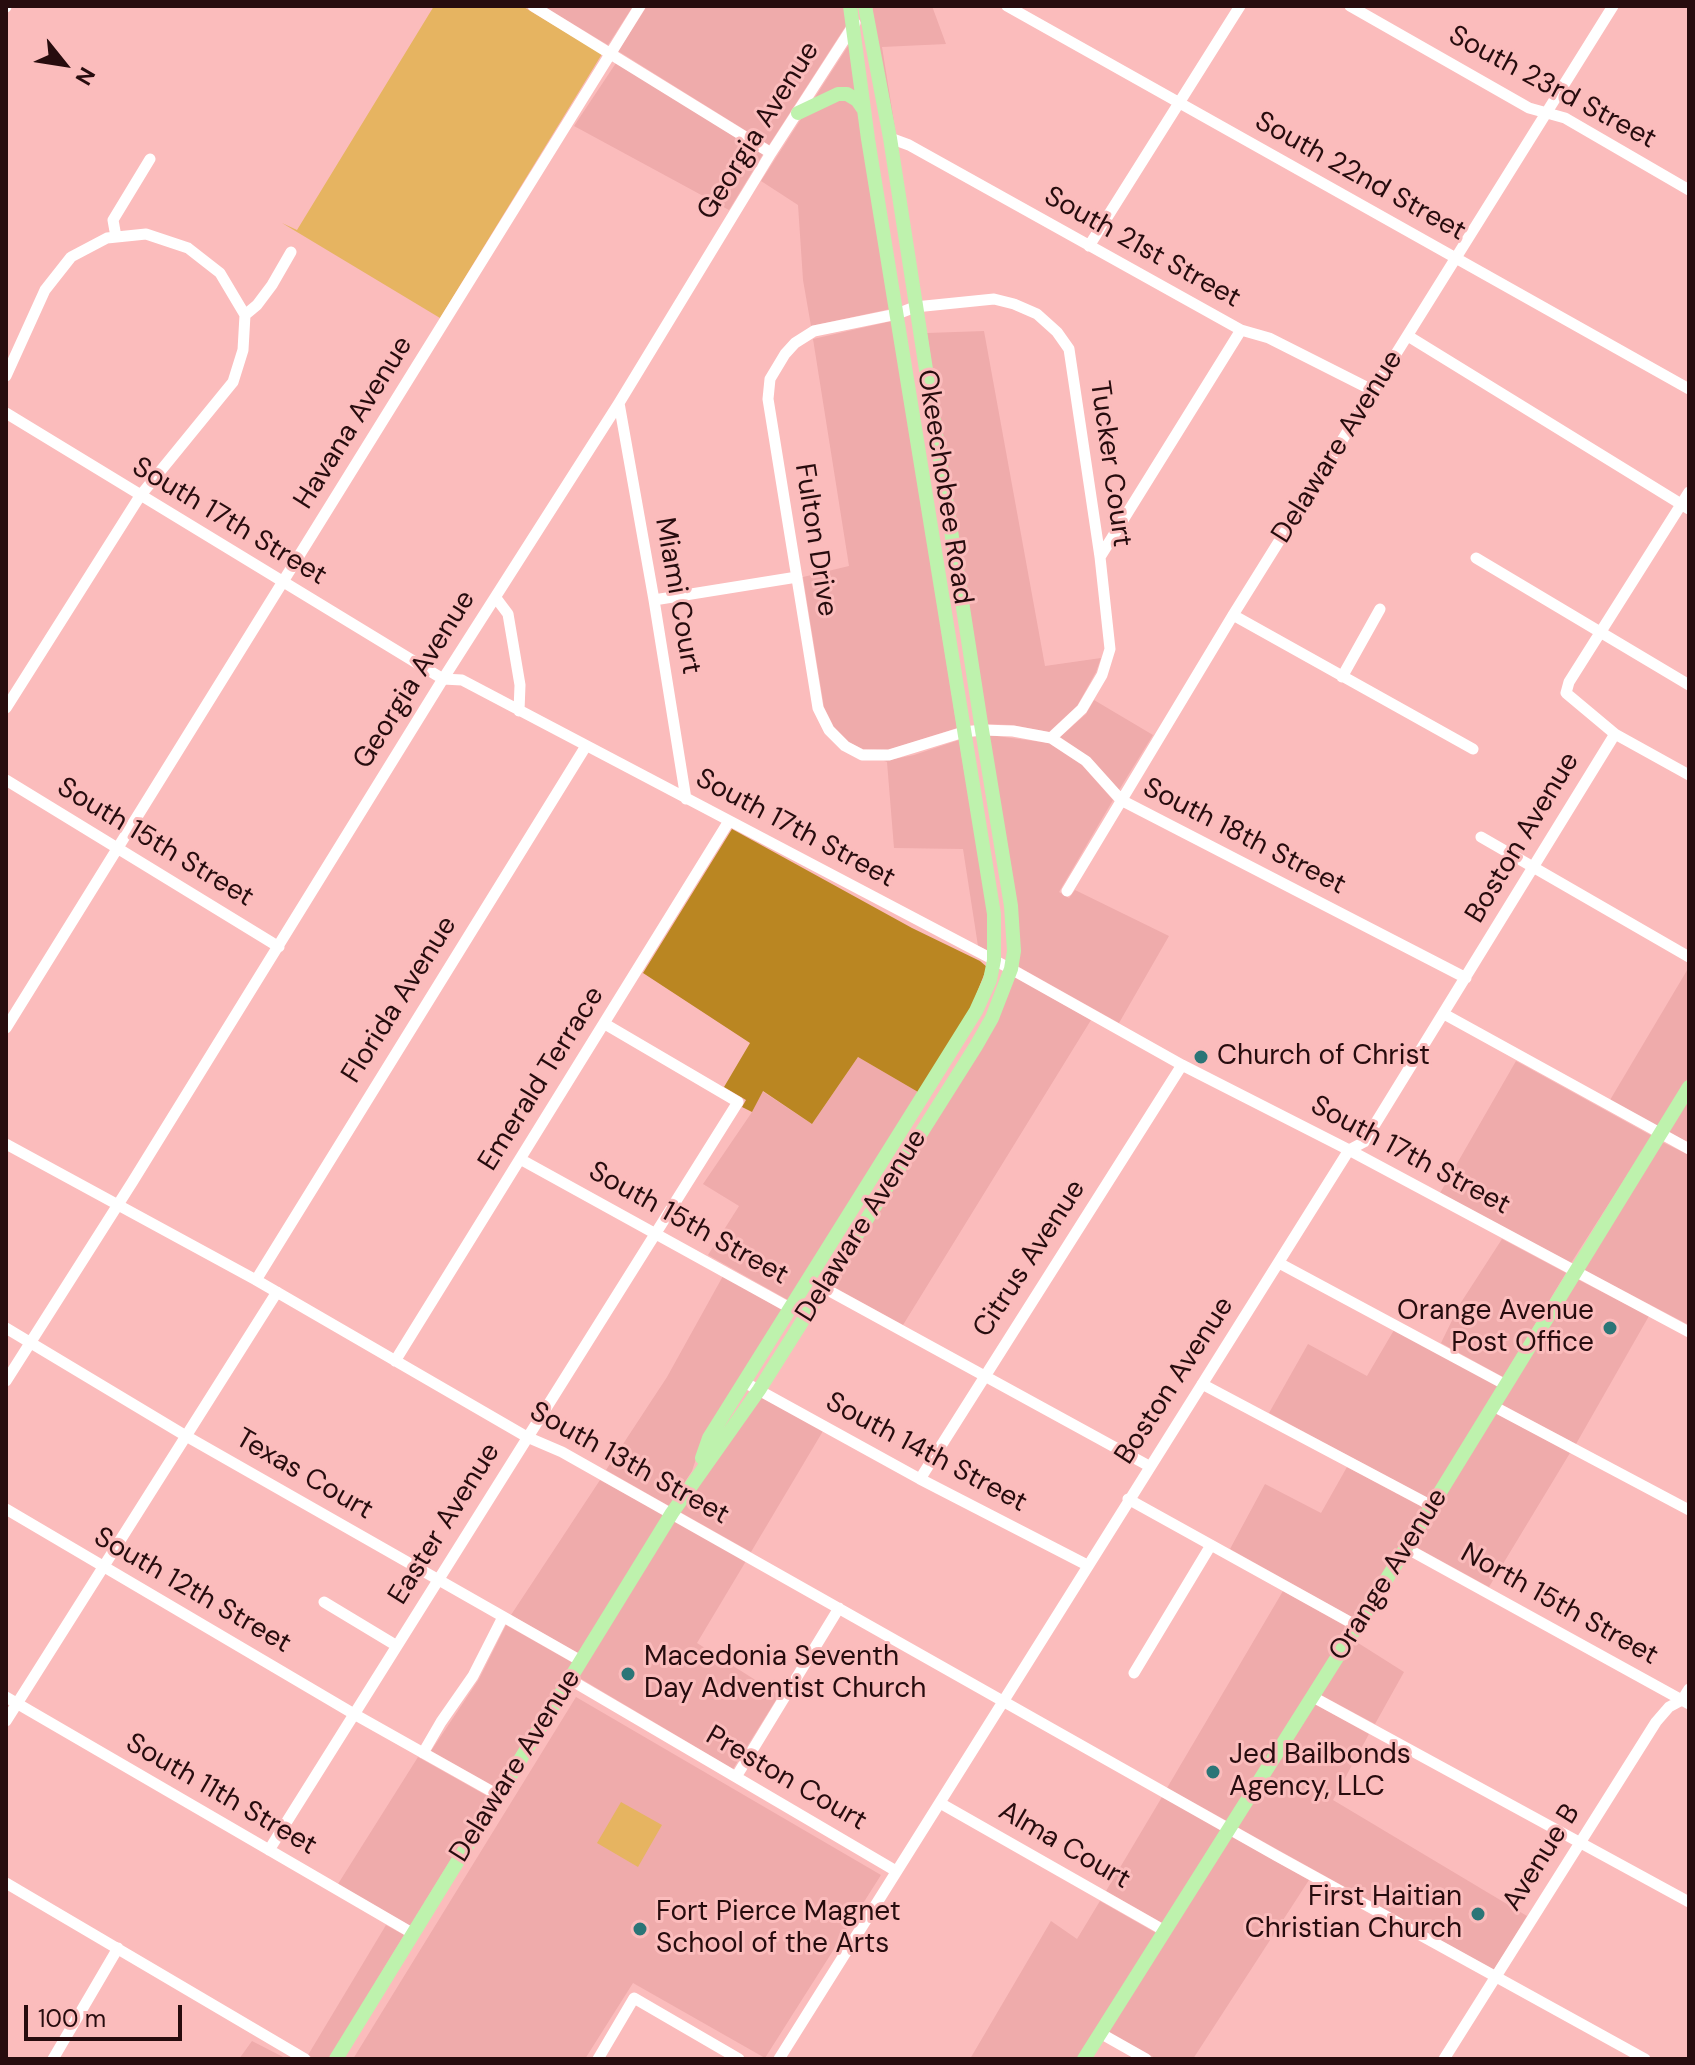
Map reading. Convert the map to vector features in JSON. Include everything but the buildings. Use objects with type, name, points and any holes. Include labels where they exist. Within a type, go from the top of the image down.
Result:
[{"type":"main road","name":"Okeechobee Road","points":[[850,6],[864,110],[994,914],[994,960]]},
{"type":"main road","name":"Okeechobee Road","points":[[866,7],[890,138],[1011,906],[1014,951],[1011,969]]},
{"type":"main road","points":[[798,113],[838,94],[847,94],[857,100],[864,110]]},
{"type":"main road","name":"Delaware Avenue","points":[[697,1474],[709,1438],[976,1011],[990,980],[994,960]]},
{"type":"main road","name":"Delaware Avenue","points":[[336,2059],[672,1513],[759,1390],[992,1018],[1011,969]]},
{"type":"main road","name":"Orange Avenue","points":[[1084,2059],[1406,1548],[1689,1087]]},
{"type":"street","points":[[533,6],[771,153]]},
{"type":"street","name":"Havana Avenue","points":[[6,1028],[640,6]]},
{"type":"street","name":"South 22nd Street","points":[[1007,6],[1689,389]]},
{"type":"street","points":[[1089,246],[1240,6]]},
{"type":"street","name":"South 23rd Street","points":[[1350,6],[1529,108],[1565,118],[1689,190]]},
{"type":"street","name":"Delaware Avenue","points":[[1067,891],[1233,615],[1613,6]]},
{"type":"street","name":"Georgia Avenue","points":[[6,1381],[279,947],[443,679],[619,403],[771,153],[866,7]]},
{"type":"street","name":"South 21st Street","points":[[890,138],[909,145],[1241,330],[1269,338],[1374,391]]},
{"type":"street","points":[[116,237],[113,220],[150,159]]},
{"type":"street","points":[[6,376],[45,290],[71,257],[107,238],[146,234],[188,248],[220,273],[245,315],[243,350],[233,382],[140,496],[6,708]]},
{"type":"street","points":[[245,315],[272,285],[291,252]]},
{"type":"street","name":"Tucker Court","points":[[915,307],[994,299],[1014,304],[1037,314],[1057,332],[1069,349],[1100,557],[1110,649],[1102,675],[1082,709],[1051,738]]},
{"type":"street","name":"Fulton Drive","points":[[915,307],[897,314],[814,331],[795,343],[785,354],[770,379],[768,399],[818,708],[829,730],[845,746],[862,755],[889,755],[964,732]]},
{"type":"street","points":[[1100,557],[1241,330]]},
{"type":"street","points":[[1408,336],[1685,507]]},
{"type":"street","name":"Miami Court","points":[[619,403],[686,799]]},
{"type":"street","name":"South 17th Street","points":[[6,413],[443,679],[462,680],[1011,969],[1182,1065],[1349,1150],[1689,1332]]},
{"type":"street","points":[[1689,492],[1685,507],[1569,682],[1566,693],[1615,734],[1689,775]]},
{"type":"street","points":[[1476,558],[1689,685]]},
{"type":"street","points":[[654,600],[797,577]]},
{"type":"street","points":[[496,598],[508,614],[520,685],[519,711]]},
{"type":"street","points":[[1342,677],[1380,609]]},
{"type":"street","points":[[1233,615],[1473,749]]},
{"type":"street","name":"South 18th Street","points":[[964,732],[1013,731],[1051,738],[1086,761],[1121,800],[1466,978]]},
{"type":"street","name":"Boston Avenue","points":[[779,2059],[1349,1150],[1364,1142],[1615,734]]},
{"type":"street","name":"Florida Avenue","points":[[256,1280],[586,746]]},
{"type":"street","name":"South 15th Street","points":[[6,780],[279,947]]},
{"type":"street","name":"Emerald Terrace","points":[[395,1361],[729,821]]},
{"type":"street","points":[[1481,837],[1689,957]]},
{"type":"street","points":[[1444,1014],[1689,1149]]},
{"type":"street","name":"Easter Avenue","points":[[269,1850],[738,1102],[605,1024]]},
{"type":"street","name":"Citrus Avenue","points":[[920,1479],[1182,1065]]},
{"type":"street","name":"South 13th Street","points":[[6,1144],[256,1280],[527,1437],[562,1452],[672,1513],[1229,1829],[1645,2059]]},
{"type":"street","name":"South 15th Street","points":[[520,1159],[790,1308]]},
{"type":"street","points":[[1279,1263],[1506,1385]]},
{"type":"street","name":"South 15th Street","points":[[824,1288],[1149,1466]]},
{"type":"street","points":[[6,1721],[11,1700],[103,1567],[277,1292]]},
{"type":"street","name":"Texas Court","points":[[6,1328],[186,1436],[581,1661]]},
{"type":"street","name":"South 14th Street","points":[[744,1382],[920,1479],[1087,1565]]},
{"type":"street","points":[[1202,1384],[1432,1506]]},
{"type":"street","points":[[1493,1406],[1689,1510]]},
{"type":"street","points":[[1128,1499],[1357,1626]]},
{"type":"street","name":"South 12th Street","points":[[6,1509],[498,1795]]},
{"type":"street","points":[[1134,1673],[1211,1545]]},
{"type":"street","name":"North 15th Street","points":[[1406,1548],[1686,1702]]},
{"type":"street","points":[[324,1602],[397,1646]]},
{"type":"street","points":[[736,1777],[839,1608]]},
{"type":"street","points":[[423,1753],[473,1676],[503,1617]]},
{"type":"street","name":"Preston Court","points":[[569,1679],[896,1871]]},
{"type":"street","name":"Avenue B","points":[[1444,2059],[1656,1722],[1669,1707],[1686,1702],[1689,1689]]},
{"type":"street","points":[[1313,1697],[1689,1902]]},
{"type":"street","name":"South 11th Street","points":[[11,1700],[412,1933]]},
{"type":"street","name":"Alma Court","points":[[940,1803],[1165,1931]]},
{"type":"street","points":[[6,1883],[305,2059]]},
{"type":"street","points":[[53,2059],[118,1948]]},
{"type":"street","points":[[598,2059],[634,1998],[739,2059]]},
{"type":"street","points":[[1100,2033],[1146,2059]]},
{"type":"shaded area","points":[[434,6],[522,6],[602,54],[440,318],[282,223],[297,230]]},
{"type":"shaded area","points":[[543,6],[633,6],[608,45]]},
{"type":"shaded area","points":[[647,6],[844,6],[847,24],[769,145],[618,51]]},
{"type":"shaded area","points":[[874,6],[932,6],[946,44],[882,47],[896,134],[872,10]]},
{"type":"shaded area","points":[[850,43],[890,309],[811,326],[803,280],[798,205],[761,181]]},
{"type":"shaded area","points":[[616,63],[763,154],[729,210],[574,126]]},
{"type":"shaded area","points":[[892,321],[957,728],[888,750],[863,749],[848,742],[834,727],[824,707],[803,577],[849,566],[813,339]]},
{"type":"shaded area","points":[[984,331],[1045,666],[1101,658],[1077,706],[1049,732],[987,724],[927,333]]},
{"type":"shaded area","points":[[1094,700],[1153,735],[1119,790],[1090,758],[1060,737],[1086,714]]},
{"type":"shaded area","points":[[989,735],[1049,743],[1082,765],[1113,800],[1059,892],[1069,898],[1075,890],[1169,936],[1119,1023],[1019,967]]},
{"type":"shaded area","points":[[959,740],[988,914],[989,951],[978,946],[963,849],[894,848],[887,762],[884,761]]},
{"type":"shaded area","points":[[732,829],[987,967],[971,1008],[918,1092],[858,1057],[812,1124],[763,1091],[752,1112],[742,1107],[746,1100],[724,1087],[750,1043],[643,973]]},
{"type":"shaded area","points":[[1689,967],[1689,1076],[1658,1127],[1610,1100]]},
{"type":"shaded area","points":[[1015,977],[1091,1020],[903,1325],[832,1286],[997,1021]]},
{"type":"shaded area","points":[[858,1057],[918,1092],[788,1300],[708,1255],[739,1206],[703,1184],[752,1112],[762,1091],[812,1124]]},
{"type":"shaded area","points":[[1516,1061],[1652,1136],[1571,1263],[1440,1193]]},
{"type":"shaded area","points":[[1689,1099],[1689,1143],[1668,1132]]},
{"type":"shaded area","points":[[1662,1142],[1689,1155],[1689,1325],[1582,1269]]},
{"type":"shaded area","points":[[1502,1239],[1566,1273],[1503,1377],[1441,1343],[1460,1304]]},
{"type":"shaded area","points":[[723,1276],[782,1310],[704,1435],[692,1471],[669,1506],[606,1470],[667,1377]]},
{"type":"shaded area","points":[[1577,1279],[1649,1316],[1576,1444],[1501,1404]]},
{"type":"shaded area","points":[[1394,1330],[1498,1386],[1429,1499],[1269,1413],[1308,1344],[1367,1376]]},
{"type":"shaded area","points":[[761,1397],[823,1431],[751,1552],[680,1512]]},
{"type":"shaded area","points":[[1496,1413],[1570,1453],[1489,1587],[1414,1546]]},
{"type":"shaded area","points":[[1347,1467],[1424,1508],[1355,1619],[1230,1549],[1265,1484],[1321,1513]]},
{"type":"shaded area","points":[[600,1480],[664,1515],[578,1653],[511,1615]]},
{"type":"shaded area","points":[[674,1521],[746,1561],[697,1643],[779,1695],[733,1769],[578,1677]]},
{"type":"shaded area","points":[[1283,1591],[1349,1628],[1227,1821],[1167,1788]]},
{"type":"shaded area","points":[[506,1625],[573,1663],[495,1787],[431,1751],[479,1679]]},
{"type":"shaded area","points":[[1355,1641],[1404,1672],[1375,1724],[1321,1695]]},
{"type":"shaded area","name":"Fort Pierce Magnet School of the Arts","points":[[576,1697],[881,1875],[765,2058],[633,1983],[585,2059],[353,2059]]},
{"type":"shaded area","points":[[1315,1704],[1369,1734],[1333,1800],[1527,1916],[1494,1970],[1237,1827]]},
{"type":"shaded area","points":[[418,1757],[489,1797],[410,1926],[338,1884]]},
{"type":"shaded area","points":[[1162,1797],[1221,1830],[1162,1923],[1106,1891]]},
{"type":"shaded area","points":[[621,1802],[662,1825],[638,1867],[597,1843]]},
{"type":"shaded area","points":[[1231,1836],[1309,1880],[1193,2059],[1157,2059],[1108,2032]]},
{"type":"shaded area","points":[[1100,1901],[1156,1933],[1077,2059],[970,2059],[1051,1921],[1077,1939]]},
{"type":"shaded area","points":[[386,1925],[404,1935],[329,2059],[315,2059],[308,2055]]},
{"type":"shaded area","points":[[252,2041],[287,2059],[239,2059]]},
{"type":"place","name":"Church of Christ","points":[[1201,1057]]},
{"type":"place","name":"Orange Avenue Post Office","points":[[1610,1328]]},
{"type":"place","name":"Macedonia Seventh Day Adventist Church","points":[[628,1674]]},
{"type":"place","name":"Jed Bailbonds Agency, LLC","points":[[1213,1772]]},
{"type":"place","name":"First Haitian Christian Church","points":[[1478,1914]]},
{"type":"place","name":"Fort Pierce Magnet School of the Arts","points":[[640,1929]]}]
